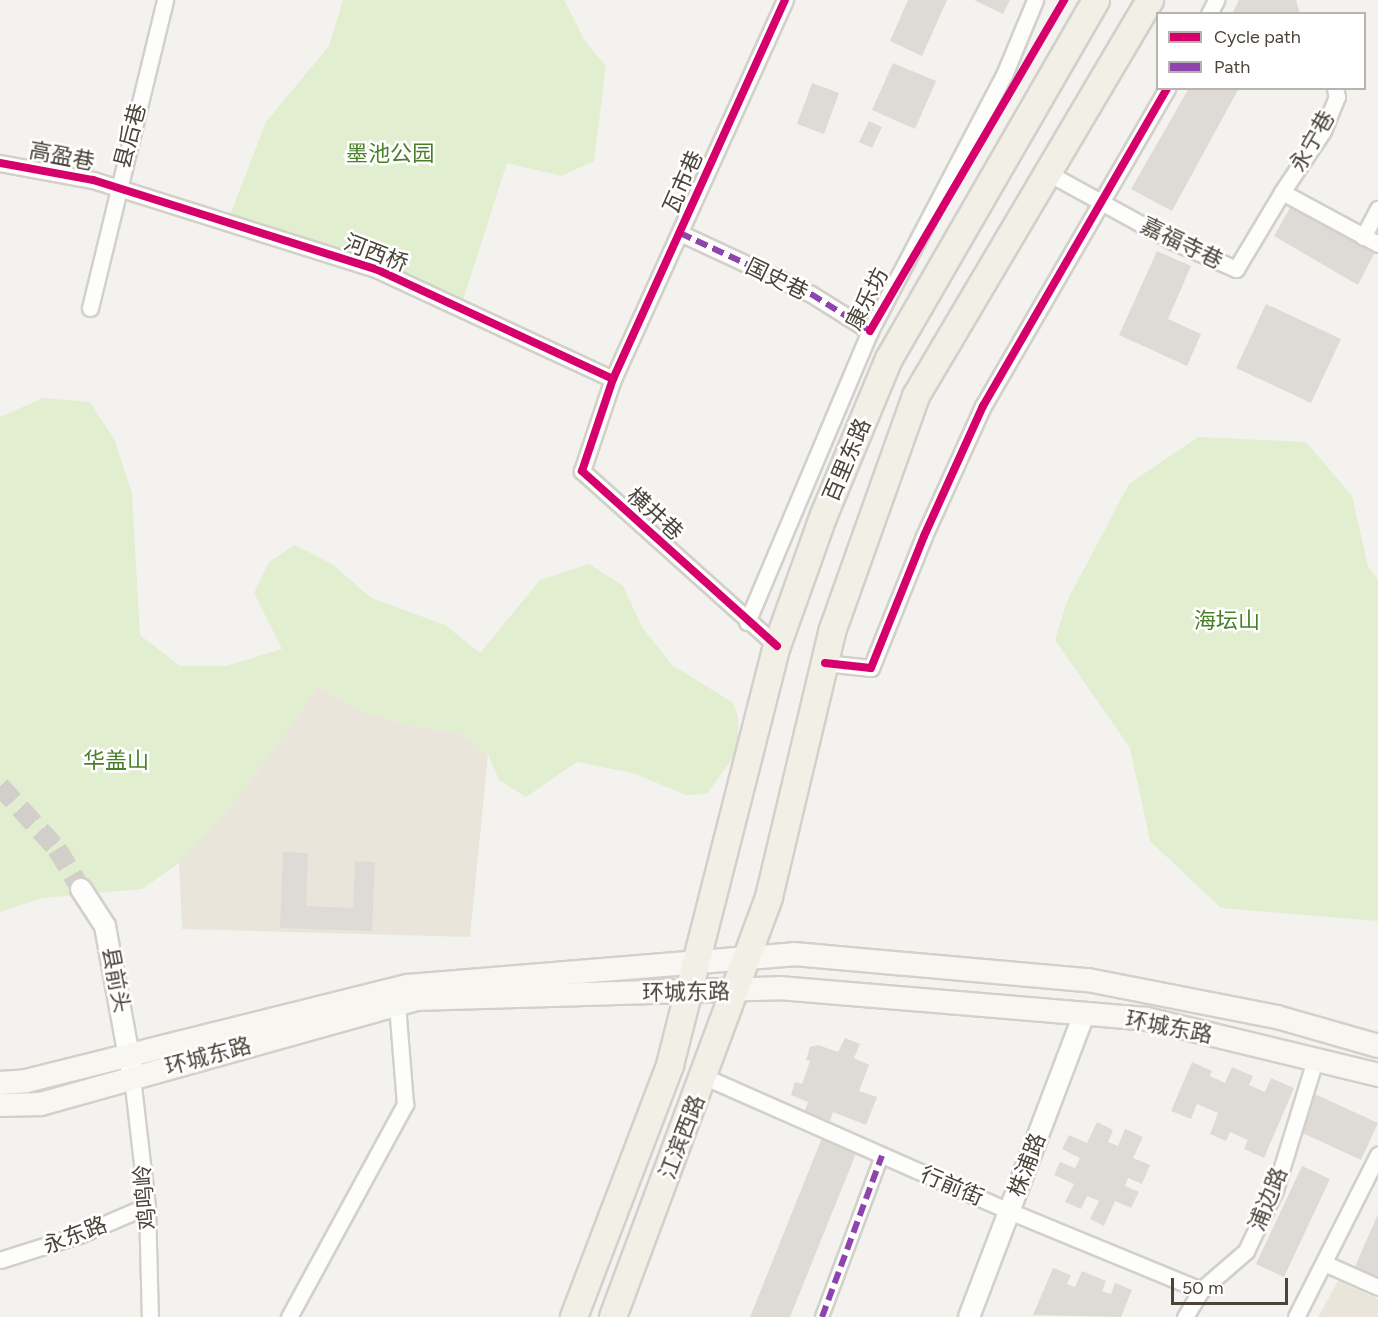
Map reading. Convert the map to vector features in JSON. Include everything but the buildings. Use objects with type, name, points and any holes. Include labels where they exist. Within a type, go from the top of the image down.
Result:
[{"type":"main road","name":"百里东路","points":[[698,962],[777,646],[824,515],[889,359],[1096,0]]},
{"type":"main road","name":"百里东路","points":[[749,956],[772,887],[832,632],[916,396],[1150,0]]},
{"type":"main road","name":"环城东路","points":[[0,1105],[41,1104],[131,1066],[408,986],[794,954],[1088,980],[1277,1017],[1378,1046]]},
{"type":"main road","name":"江滨西路","points":[[613,1317],[749,956]]},
{"type":"main road","name":"江滨西路","points":[[574,1317],[670,1065],[698,962]]},
{"type":"main road","name":"环城东路","points":[[0,1083],[131,1066],[416,999],[779,988],[1147,1019],[1378,1075]]},
{"type":"street","name":"县后巷","points":[[90,308],[116,187],[165,0]]},
{"type":"street","name":"瓦市巷","points":[[613,379],[785,0]]},
{"type":"street","name":"康乐坊","points":[[747,622],[870,331],[1004,75],[1035,0]]},
{"type":"street","points":[[825,663],[871,668],[924,536],[983,406],[1046,293],[1103,203],[1166,90]]},
{"type":"street","name":"永宁巷","points":[[1282,192],[1323,131],[1337,97],[1335,90]]},
{"type":"street","name":"高盈巷","points":[[0,163],[116,187]]},
{"type":"street","name":"嘉福寺巷","points":[[1048,172],[1172,241],[1236,269],[1282,192]]},
{"type":"street","name":"河西桥","points":[[116,187],[378,270],[613,379]]},
{"type":"street","points":[[1282,192],[1378,244]]},
{"type":"street","points":[[1363,237],[1378,209]]},
{"type":"street","name":"国史巷","points":[[680,233],[812,294],[870,331]]},
{"type":"street","name":"横井巷","points":[[613,379],[582,471],[747,622],[777,646]]},
{"type":"street","name":"县前头","points":[[81,889],[105,926],[131,1066]]},
{"type":"street","points":[[289,1317],[405,1104],[397,1004]]},
{"type":"street","name":"株浦路","points":[[969,1317],[1084,1014]]},
{"type":"street","name":"浦边路","points":[[1185,1317],[1201,1290],[1246,1251],[1275,1190],[1315,1060]]},
{"type":"street","name":"鸡鸣岭","points":[[131,1066],[147,1206],[150,1317]]},
{"type":"street","name":"行前街","points":[[705,1077],[1010,1211],[1201,1290]]},
{"type":"street","points":[[1296,1317],[1378,1155]]},
{"type":"street","points":[[822,1317],[882,1156]]},
{"type":"street","name":"永东路","points":[[0,1260],[79,1235],[147,1206]]},
{"type":"street","points":[[1324,1263],[1378,1287]]},
{"type":"shaded area","points":[[318,687],[359,710],[410,726],[459,732],[488,754],[470,937],[182,929],[179,863],[241,794]]},
{"type":"shaded area","points":[[1338,1281],[1378,1299],[1378,1317],[1318,1317]]},
{"type":"green space","name":"墨池公园","points":[[343,0],[564,0],[585,41],[606,66],[594,161],[561,176],[507,163],[462,303],[228,220],[266,122],[329,46]]},
{"type":"green space","name":"华盖山","points":[[43,398],[90,402],[115,441],[132,494],[140,635],[180,666],[226,666],[282,649],[254,593],[269,562],[295,545],[332,564],[371,598],[445,625],[480,653],[540,580],[589,564],[623,586],[642,627],[672,665],[732,702],[738,716],[738,750],[707,794],[686,795],[633,773],[577,762],[526,797],[499,780],[488,754],[459,732],[410,726],[359,710],[318,687],[241,794],[179,863],[142,889],[42,898],[0,912],[0,417]]},
{"type":"green space","name":"海坛山","points":[[1198,437],[1306,442],[1352,496],[1368,566],[1378,580],[1378,921],[1221,908],[1150,841],[1130,748],[1055,640],[1067,601],[1129,484]]},
{"type":"tunnel","points":[[0,786],[57,849],[81,889]]},
{"type":"marked path","points":[[680,233],[811,294],[870,331]]},
{"type":"marked path","points":[[822,1317],[882,1156]]},
{"type":"cycle path","points":[[777,646],[582,471],[613,379],[785,0]]},
{"type":"cycle path","points":[[870,331],[1064,0]]},
{"type":"cycle path","points":[[825,663],[871,668],[924,536],[983,406],[1166,90]]},
{"type":"cycle path","points":[[0,163],[93,180],[378,270],[613,379]]}]
